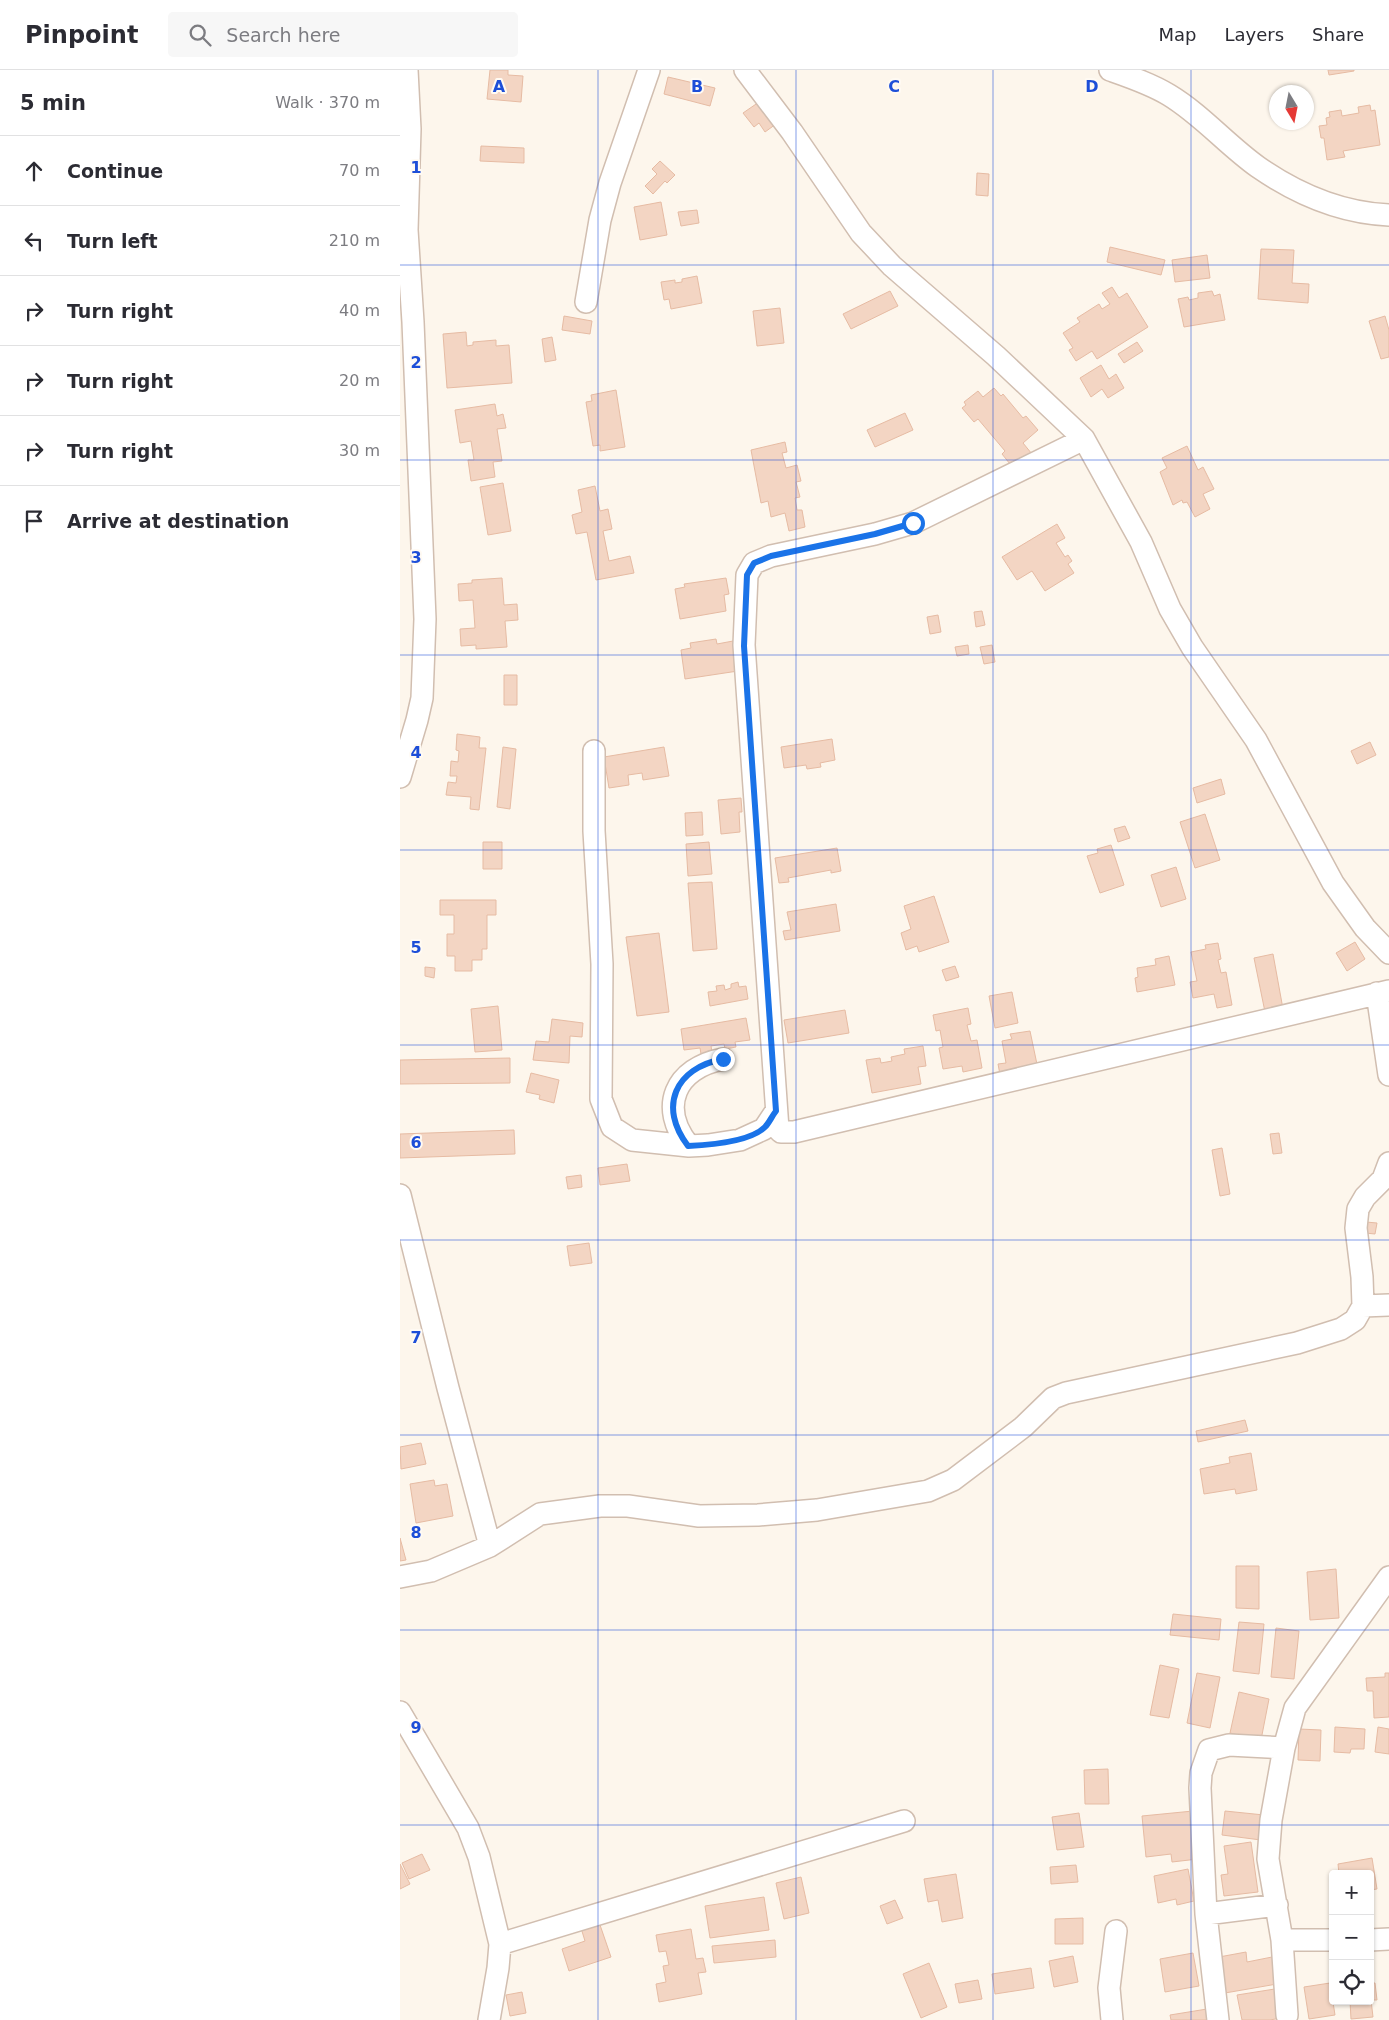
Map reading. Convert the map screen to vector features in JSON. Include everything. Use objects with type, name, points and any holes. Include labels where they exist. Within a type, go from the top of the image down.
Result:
[{"type":"street","points":[[400,777],[422,698],[425,619],[407,230],[410,129],[407,70]]},
{"type":"street","points":[[586,302],[600,220],[610,183],[649,70]]},
{"type":"street","points":[[745,70],[792,132],[861,233],[892,266],[996,356],[1084,439],[1141,542],[1170,609],[1192,647],[1256,740],[1333,883],[1364,928],[1389,953]]},
{"type":"street","points":[[1110,70],[1137,79],[1169,95],[1199,116],[1258,167],[1299,192],[1342,208],[1389,216]]},
{"type":"street","points":[[1084,439],[913,523],[875,534],[771,556],[754,563],[747,575],[744,646],[778,1129],[781,1132],[794,1132],[1383,992],[1389,1075]]},
{"type":"street","points":[[594,751],[594,831],[602,964],[601,1099],[612,1126],[632,1140],[688,1146],[708,1145],[740,1140],[764,1128],[776,1111]]},
{"type":"street","points":[[688,1146],[678,1132],[673,1116],[674,1099],[680,1084],[691,1071],[706,1062],[723,1059]]},
{"type":"street","points":[[400,1576],[431,1571],[490,1546],[540,1514],[600,1506],[628,1506],[700,1516],[758,1516],[817,1510],[928,1491],[953,1480],[1023,1427],[1053,1398],[1066,1393],[1297,1343],[1341,1329],[1355,1320],[1363,1306],[1362,1277],[1356,1228],[1358,1210],[1365,1197],[1383,1179],[1389,1163]]},
{"type":"street","points":[[400,1195],[490,1546]]},
{"type":"street","points":[[1363,1306],[1389,1305]]},
{"type":"street","points":[[1287,2015],[1282,1940],[1268,1859],[1272,1820],[1284,1748],[1295,1708],[1389,1577]]},
{"type":"street","points":[[400,1712],[468,1828],[479,1857],[500,1944],[489,2020]]},
{"type":"street","points":[[1218,2020],[1206,1914],[1200,1788],[1201,1773],[1209,1750],[1228,1745],[1284,1748]]},
{"type":"street","points":[[500,1944],[904,1821]]},
{"type":"street","points":[[1206,1914],[1277,1904]]},
{"type":"street","points":[[1112,2020],[1110,1988],[1116,1931]]},
{"type":"street","points":[[1374,1940],[1389,1939]]},
{"type":"street","points":[[1282,1940],[1329,1940]]},
{"type":"building","points":[[490,70],[508,70],[508,75],[523,76],[521,102],[487,99]]},
{"type":"building","points":[[1328,70],[1354,70],[1354,71],[1329,75]]},
{"type":"building","points":[[668,77],[715,88],[710,106],[664,94]]},
{"type":"building","points":[[759,102],[776,124],[765,132],[759,123],[754,127],[743,113]]},
{"type":"building","points":[[1370,105],[1371,111],[1375,110],[1380,145],[1343,151],[1345,157],[1327,160],[1324,138],[1321,138],[1319,126],[1327,125],[1326,118],[1330,117],[1329,112],[1341,110],[1342,116],[1359,113],[1358,107]]},
{"type":"building","points":[[481,146],[524,148],[524,163],[480,161]]},
{"type":"building","points":[[660,161],[675,175],[667,183],[665,181],[653,194],[645,186],[657,174],[652,169]]},
{"type":"building","points":[[977,173],[989,174],[988,196],[976,195]]},
{"type":"building","points":[[661,202],[667,235],[640,240],[634,207]]},
{"type":"building","points":[[697,210],[699,223],[681,226],[678,212]]},
{"type":"building","points":[[1110,247],[1165,260],[1161,275],[1107,262]]},
{"type":"building","points":[[1261,249],[1294,250],[1292,283],[1309,284],[1308,303],[1258,299]]},
{"type":"building","points":[[1207,255],[1210,278],[1175,282],[1172,260]]},
{"type":"building","points":[[697,276],[702,303],[671,309],[669,299],[664,300],[661,282],[675,280],[675,283],[682,282],[682,279]]},
{"type":"building","points":[[1112,287],[1119,298],[1127,293],[1148,327],[1097,359],[1092,351],[1076,361],[1069,350],[1073,348],[1063,333],[1080,322],[1077,318],[1099,304],[1102,309],[1110,304],[1102,293]]},
{"type":"building","points":[[890,291],[898,306],[851,329],[843,314]]},
{"type":"building","points":[[1212,291],[1214,296],[1220,294],[1225,320],[1184,327],[1178,299],[1188,297],[1189,300],[1198,298],[1198,293]]},
{"type":"building","points":[[780,308],[784,343],[757,346],[753,311]]},
{"type":"building","points":[[564,316],[592,321],[590,334],[562,330]]},
{"type":"building","points":[[1385,316],[1389,330],[1389,357],[1381,359],[1369,321]]},
{"type":"building","points":[[466,332],[467,346],[473,345],[473,342],[496,340],[496,346],[509,345],[512,383],[447,388],[443,334]]},
{"type":"building","points":[[552,337],[556,360],[545,362],[542,339]]},
{"type":"building","points":[[1137,342],[1143,351],[1124,363],[1118,354]]},
{"type":"building","points":[[1101,365],[1109,379],[1116,374],[1124,388],[1108,398],[1102,389],[1091,397],[1080,378]]},
{"type":"building","points":[[994,388],[1001,396],[1003,394],[1023,418],[1026,416],[1038,430],[1023,443],[1032,454],[1014,469],[1002,454],[1005,451],[978,419],[974,422],[962,408],[966,405],[964,402],[978,391],[983,397]]},
{"type":"building","points":[[616,390],[625,447],[600,451],[600,445],[593,446],[586,402],[592,401],[591,395]]},
{"type":"building","points":[[495,404],[497,416],[503,414],[506,428],[497,429],[502,461],[493,462],[495,477],[471,481],[468,460],[474,460],[471,441],[460,443],[455,410]]},
{"type":"building","points":[[905,413],[913,430],[875,447],[867,430]]},
{"type":"building","points":[[785,442],[787,452],[782,453],[786,468],[797,465],[801,481],[796,482],[800,497],[795,498],[797,510],[802,510],[805,527],[789,531],[785,513],[771,517],[768,501],[761,503],[751,450]]},
{"type":"building","points":[[1187,446],[1198,470],[1203,467],[1214,489],[1203,494],[1210,509],[1195,517],[1187,502],[1183,503],[1182,500],[1173,505],[1160,472],[1167,468],[1162,458]]},
{"type":"building","points":[[503,483],[511,531],[488,535],[480,487]]},
{"type":"building","points":[[595,486],[600,511],[608,509],[612,529],[603,531],[609,561],[630,556],[634,573],[596,580],[587,532],[576,534],[572,515],[582,512],[578,490]]},
{"type":"building","points":[[1057,524],[1065,538],[1056,543],[1065,557],[1068,555],[1072,561],[1068,564],[1074,573],[1045,591],[1032,571],[1017,580],[1002,557]]},
{"type":"building","points":[[502,578],[504,605],[517,604],[518,620],[505,621],[507,647],[476,649],[476,645],[461,646],[460,629],[475,628],[473,600],[459,601],[458,584],[472,583],[472,580]]},
{"type":"building","points":[[726,578],[729,594],[724,595],[726,611],[680,619],[675,589],[685,587],[684,584]]},
{"type":"building","points":[[982,611],[985,625],[976,627],[974,612]]},
{"type":"building","points":[[938,615],[941,632],[930,634],[927,617]]},
{"type":"building","points":[[716,639],[717,644],[733,641],[738,671],[685,679],[681,650],[691,648],[690,643]]},
{"type":"building","points":[[968,645],[969,654],[957,656],[955,647]]},
{"type":"building","points":[[992,645],[995,662],[984,664],[980,647]]},
{"type":"building","points":[[504,675],[517,675],[517,705],[504,705]]},
{"type":"building","points":[[457,734],[480,737],[479,748],[486,748],[479,810],[470,809],[471,797],[446,795],[448,782],[456,783],[457,776],[450,776],[451,761],[458,762],[459,751],[456,750]]},
{"type":"building","points":[[832,739],[835,760],[820,763],[821,767],[807,769],[806,765],[784,768],[781,747]]},
{"type":"building","points":[[1370,742],[1376,755],[1357,764],[1351,751]]},
{"type":"building","points":[[503,747],[516,749],[510,809],[497,807]]},
{"type":"building","points":[[664,747],[669,776],[643,780],[642,773],[628,775],[629,785],[609,788],[604,757]]},
{"type":"building","points":[[1221,779],[1225,794],[1197,803],[1193,788]]},
{"type":"building","points":[[741,798],[742,812],[739,812],[740,832],[721,834],[718,800]]},
{"type":"building","points":[[702,812],[703,835],[686,836],[685,813]]},
{"type":"building","points":[[1205,814],[1220,860],[1195,868],[1180,822]]},
{"type":"building","points":[[1125,826],[1130,838],[1118,842],[1114,829]]},
{"type":"building","points":[[483,842],[502,842],[502,869],[483,869]]},
{"type":"building","points":[[709,842],[712,874],[688,876],[686,844]]},
{"type":"building","points":[[1111,845],[1124,885],[1100,893],[1087,856],[1098,853],[1097,849]]},
{"type":"building","points":[[837,848],[841,871],[831,873],[831,870],[788,878],[789,882],[779,883],[775,858]]},
{"type":"building","points":[[1176,867],[1186,899],[1161,907],[1151,875]]},
{"type":"building","points":[[712,882],[717,949],[693,951],[688,883]]},
{"type":"building","points":[[934,896],[949,942],[919,952],[917,946],[906,950],[901,933],[911,929],[904,906]]},
{"type":"building","points":[[440,900],[496,900],[496,915],[487,915],[487,949],[482,949],[482,960],[472,960],[472,971],[455,971],[455,956],[447,956],[447,934],[454,934],[454,915],[440,915]]},
{"type":"building","points":[[836,904],[840,931],[785,940],[783,931],[791,930],[787,912]]},
{"type":"building","points":[[659,933],[669,1012],[637,1016],[626,937]]},
{"type":"building","points":[[1355,942],[1365,959],[1347,971],[1336,953]]},
{"type":"building","points":[[1218,943],[1221,959],[1218,960],[1221,973],[1226,972],[1232,1005],[1217,1008],[1214,994],[1193,998],[1190,982],[1197,981],[1191,952],[1206,949],[1205,945]]},
{"type":"building","points":[[1273,954],[1283,1009],[1265,1012],[1254,958]]},
{"type":"building","points":[[1169,956],[1175,985],[1137,992],[1135,978],[1138,977],[1137,968],[1156,965],[1155,959]]},
{"type":"building","points":[[955,966],[959,977],[946,981],[942,970]]},
{"type":"building","points":[[425,967],[435,968],[434,978],[425,976]]},
{"type":"building","points":[[738,982],[739,987],[746,986],[748,999],[710,1006],[708,992],[717,991],[716,986],[724,985],[725,990],[731,988],[731,984]]},
{"type":"building","points":[[1012,992],[1018,1023],[995,1028],[989,996]]},
{"type":"building","points":[[498,1006],[502,1050],[475,1052],[471,1009]]},
{"type":"building","points":[[968,1008],[971,1024],[967,1025],[971,1041],[977,1040],[982,1068],[963,1072],[962,1066],[943,1069],[939,1048],[943,1047],[940,1030],[936,1031],[933,1015]]},
{"type":"building","points":[[845,1010],[849,1033],[788,1043],[784,1020]]},
{"type":"building","points":[[746,1018],[750,1040],[735,1042],[736,1047],[725,1049],[724,1044],[711,1046],[712,1052],[701,1054],[700,1048],[684,1050],[681,1029]]},
{"type":"building","points":[[552,1019],[583,1023],[582,1037],[570,1036],[569,1063],[533,1060],[536,1041],[549,1042]]},
{"type":"building","points":[[1030,1031],[1038,1069],[1001,1080],[998,1064],[1006,1063],[1002,1041],[1012,1039],[1010,1034]]},
{"type":"building","points":[[923,1046],[926,1066],[918,1067],[921,1084],[872,1093],[866,1060],[880,1058],[881,1063],[892,1061],[891,1057],[905,1054],[904,1049]]},
{"type":"building","points":[[510,1058],[510,1083],[400,1084],[400,1060]]},
{"type":"building","points":[[531,1073],[559,1080],[554,1103],[539,1099],[540,1095],[526,1092]]},
{"type":"building","points":[[514,1130],[515,1154],[400,1158],[400,1134]]},
{"type":"building","points":[[1279,1133],[1282,1153],[1273,1154],[1270,1134]]},
{"type":"building","points":[[1222,1148],[1230,1194],[1220,1196],[1212,1150]]},
{"type":"building","points":[[627,1164],[630,1181],[600,1185],[598,1168]]},
{"type":"building","points":[[581,1175],[582,1187],[568,1189],[566,1177]]},
{"type":"building","points":[[1366,1222],[1377,1223],[1375,1234],[1365,1233]]},
{"type":"building","points":[[589,1243],[592,1263],[570,1266],[567,1246]]},
{"type":"building","points":[[1245,1420],[1248,1431],[1198,1442],[1196,1431]]},
{"type":"building","points":[[421,1443],[426,1464],[401,1469],[400,1447]]},
{"type":"building","points":[[1251,1453],[1257,1490],[1236,1494],[1235,1489],[1204,1494],[1200,1469],[1230,1463],[1229,1457]]},
{"type":"building","points":[[434,1480],[435,1486],[447,1484],[453,1516],[416,1523],[410,1484]]},
{"type":"building","points":[[400,1538],[406,1560],[400,1561]]},
{"type":"building","points":[[1236,1566],[1259,1566],[1259,1609],[1236,1608]]},
{"type":"building","points":[[1336,1569],[1339,1618],[1310,1620],[1307,1572]]},
{"type":"building","points":[[1173,1614],[1221,1619],[1219,1640],[1170,1635]]},
{"type":"building","points":[[1239,1622],[1264,1624],[1259,1674],[1233,1671]]},
{"type":"building","points":[[1276,1628],[1299,1631],[1294,1679],[1271,1677]]},
{"type":"building","points":[[1160,1665],[1179,1669],[1169,1718],[1150,1715]]},
{"type":"building","points":[[1197,1673],[1220,1677],[1210,1728],[1187,1723]]},
{"type":"building","points":[[1385,1673],[1389,1673],[1389,1717],[1374,1718],[1373,1691],[1367,1691],[1366,1678],[1385,1677]]},
{"type":"building","points":[[1239,1692],[1269,1699],[1261,1740],[1230,1733]]},
{"type":"building","points":[[1335,1727],[1365,1729],[1364,1749],[1351,1749],[1350,1753],[1334,1752]]},
{"type":"building","points":[[1378,1727],[1389,1729],[1389,1754],[1375,1752]]},
{"type":"building","points":[[1299,1729],[1321,1730],[1320,1761],[1298,1760]]},
{"type":"building","points":[[1108,1769],[1109,1804],[1085,1804],[1084,1770]]},
{"type":"building","points":[[1193,1811],[1198,1859],[1172,1862],[1171,1854],[1146,1857],[1142,1816]]},
{"type":"building","points":[[1225,1811],[1264,1815],[1261,1840],[1222,1835]]},
{"type":"building","points":[[1079,1813],[1084,1847],[1057,1850],[1052,1817]]},
{"type":"building","points":[[1251,1842],[1258,1892],[1224,1896],[1221,1875],[1228,1874],[1224,1846]]},
{"type":"building","points":[[422,1854],[430,1870],[409,1879],[402,1863]]},
{"type":"building","points":[[1372,1858],[1374,1870],[1339,1870],[1338,1864]]},
{"type":"building","points":[[400,1864],[410,1884],[400,1889]]},
{"type":"building","points":[[1076,1865],[1078,1882],[1051,1884],[1050,1867]]},
{"type":"building","points":[[1188,1869],[1194,1901],[1177,1905],[1176,1899],[1158,1903],[1154,1876]]},
{"type":"building","points":[[1374,1870],[1377,1889],[1374,1889]]},
{"type":"building","points":[[956,1874],[963,1918],[942,1922],[938,1900],[928,1902],[924,1879]]},
{"type":"building","points":[[801,1877],[809,1913],[784,1919],[776,1883]]},
{"type":"building","points":[[764,1897],[769,1930],[710,1938],[705,1906]]},
{"type":"building","points":[[895,1900],[903,1918],[887,1924],[880,1906]]},
{"type":"building","points":[[1083,1918],[1083,1944],[1055,1944],[1055,1919]]},
{"type":"building","points":[[599,1922],[611,1957],[569,1971],[562,1949],[585,1941],[581,1928]]},
{"type":"building","points":[[691,1929],[696,1959],[703,1958],[706,1972],[698,1973],[702,1994],[659,2002],[656,1984],[666,1982],[663,1966],[669,1965],[666,1951],[659,1952],[656,1935]]},
{"type":"building","points":[[775,1940],[776,1957],[714,1963],[712,1946]]},
{"type":"building","points":[[1246,1952],[1247,1962],[1272,1957],[1277,1984],[1225,1993],[1219,1957]]},
{"type":"building","points":[[1193,1953],[1199,1986],[1165,1992],[1160,1959]]},
{"type":"building","points":[[1073,1956],[1078,1982],[1054,1987],[1049,1961]]},
{"type":"building","points":[[929,1963],[947,2007],[921,2018],[903,1974]]},
{"type":"building","points":[[1031,1968],[1034,1988],[995,1994],[992,1974]]},
{"type":"building","points":[[978,1980],[982,1999],[959,2003],[955,1984]]},
{"type":"building","points":[[1329,1983],[1329,2005],[1333,2005],[1335,2015],[1309,2019],[1304,1987]]},
{"type":"building","points":[[1374,1983],[1375,1983],[1377,2000],[1374,2000]]},
{"type":"building","points":[[1281,1988],[1286,2017],[1270,2020],[1242,2020],[1237,1995]]},
{"type":"building","points":[[522,1992],[526,2013],[510,2016],[506,1995]]},
{"type":"building","points":[[1350,2005],[1372,2005],[1373,2017],[1351,2019]]},
{"type":"building","points":[[1207,2009],[1209,2020],[1171,2020],[1170,2015]]},
{"type":"route","points":[[723,1059],[706,1062],[691,1071],[680,1084],[674,1099],[673,1116],[678,1132],[688,1146],[740,1140],[764,1128],[776,1111],[744,646],[747,575],[754,563],[771,556],[875,534],[913,523]]}]
